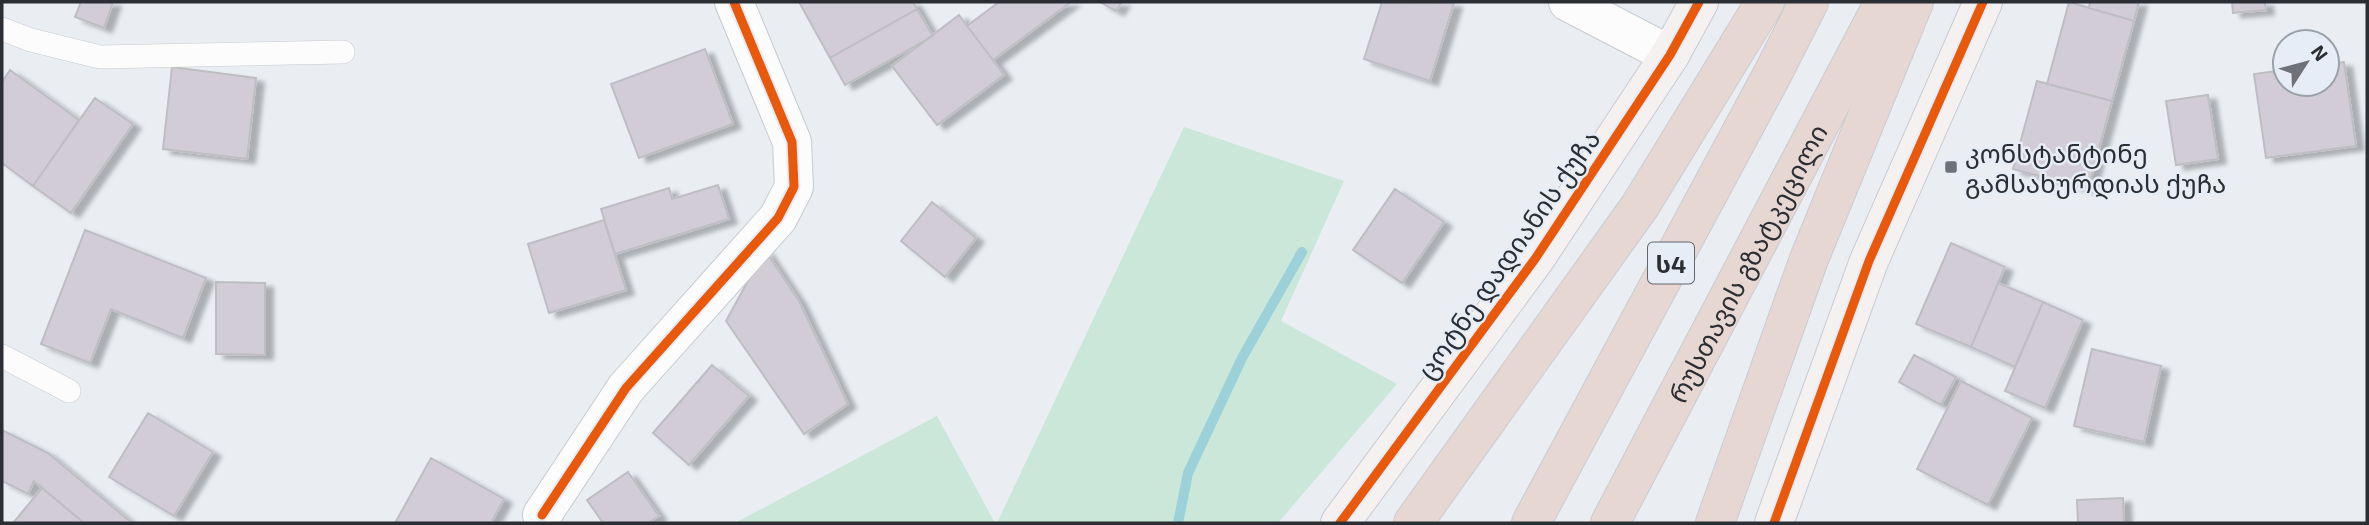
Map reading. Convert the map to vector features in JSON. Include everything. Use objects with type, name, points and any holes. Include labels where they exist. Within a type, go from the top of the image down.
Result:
[{"type":"highway","points":[[1413,523],[1640,206],[1765,2]]},
{"type":"highway","name":"ს4","points":[[1531,523],[1809,2]]},
{"type":"highway","name":"რუსთავის გზატკეცილი","points":[[1610,523],[1884,2]]},
{"type":"highway","points":[[1715,523],[1809,259],[1914,2]]},
{"type":"street","points":[[542,515],[626,388],[778,218],[794,187],[792,142],[734,2]]},
{"type":"street","points":[[1568,2],[1670,55]]},
{"type":"street","name":"ცოტნე დადიანის ქუჩა","points":[[1340,523],[1535,259],[1670,55],[1699,2]]},
{"type":"street","points":[[1774,523],[1869,261],[1983,2]]},
{"type":"lane","points":[[2,29],[31,40],[100,57],[343,52]]},
{"type":"lane","points":[[2,356],[69,391]]},
{"type":"green space","points":[[1184,127],[1344,181],[1281,321],[1397,384],[1278,523],[997,523]]},
{"type":"green space","points":[[937,416],[995,523],[735,523]]},
{"type":"building","points":[[81,2],[113,2],[104,28],[75,17]]},
{"type":"building","points":[[799,2],[913,2],[917,9],[830,58]]},
{"type":"building","points":[[999,2],[1071,2],[993,60],[967,26]]},
{"type":"building","points":[[1100,2],[1122,2],[1116,11]]},
{"type":"building","points":[[1382,2],[1454,3],[1430,81],[1364,59]]},
{"type":"building","points":[[2069,2],[2134,21],[2112,101],[2047,84]]},
{"type":"building","points":[[2090,2],[2139,2],[2134,21],[2089,8]]},
{"type":"building","points":[[2232,2],[2265,2],[2266,10],[2233,13]]},
{"type":"building","points":[[917,9],[933,36],[845,85],[830,58]]},
{"type":"building","points":[[959,15],[1004,75],[937,125],[892,66]]},
{"type":"building","points":[[705,49],[733,124],[639,158],[611,84]]},
{"type":"building","points":[[2341,62],[2344,62],[2356,146],[2266,158],[2254,74],[2271,72],[2271,98],[2341,98]]},
{"type":"building","points":[[172,67],[256,78],[247,159],[163,149]]},
{"type":"building","points":[[10,70],[79,120],[33,186],[2,163],[2,82]]},
{"type":"building","points":[[2037,81],[2112,101],[2088,189],[2013,169]]},
{"type":"building","points":[[2208,95],[2218,159],[2176,165],[2166,101]]},
{"type":"building","points":[[95,98],[133,124],[71,213],[33,186]]},
{"type":"building","points":[[718,185],[729,219],[615,254],[601,209],[669,188],[672,199]]},
{"type":"building","points":[[1395,189],[1444,222],[1402,283],[1353,250]]},
{"type":"building","points":[[932,202],[976,238],[945,277],[901,241]]},
{"type":"building","points":[[604,220],[626,290],[549,313],[528,244]]},
{"type":"building","points":[[85,230],[206,278],[183,338],[111,309],[90,363],[41,344]]},
{"type":"building","points":[[1951,243],[2005,267],[1971,347],[1916,324]]},
{"type":"building","points":[[765,250],[799,301],[848,404],[804,434],[726,321]]},
{"type":"building","points":[[216,282],[265,283],[265,355],[216,354]]},
{"type":"building","points":[[1998,283],[2043,302],[2015,367],[1971,347]]},
{"type":"building","points":[[2043,302],[2083,320],[2045,408],[2005,391]]},
{"type":"building","points":[[2092,349],[2161,366],[2144,442],[2074,426]]},
{"type":"building","points":[[1914,355],[1956,377],[1941,405],[1899,382]]},
{"type":"building","points":[[712,365],[749,396],[689,465],[653,433]]},
{"type":"building","points":[[1961,381],[2032,418],[1988,505],[1917,469]]},
{"type":"building","points":[[148,413],[213,452],[174,516],[109,477]]},
{"type":"building","points":[[2,430],[48,453],[132,523],[84,523],[34,481],[28,494],[2,481]]},
{"type":"building","points":[[431,458],[504,499],[491,523],[395,523]]},
{"type":"building","points":[[628,472],[659,516],[648,523],[603,523],[587,500]]},
{"type":"building","points":[[42,488],[84,523],[13,523]]},
{"type":"building","points":[[2123,498],[2124,523],[2078,523],[2077,500]]},
{"type":"waterway","points":[[1178,523],[1188,473],[1242,358],[1302,252]]},
{"type":"cycle path","points":[[542,515],[626,388],[778,218],[794,187],[792,142],[734,2]]},
{"type":"cycle path","points":[[1340,523],[1535,259],[1670,55],[1699,2]]},
{"type":"cycle path","points":[[1774,523],[1869,261],[1983,2]]},
{"type":"place","name":"კონსტანტინე გამსახურდიას ქუჩა","points":[[1951,167]]}]
